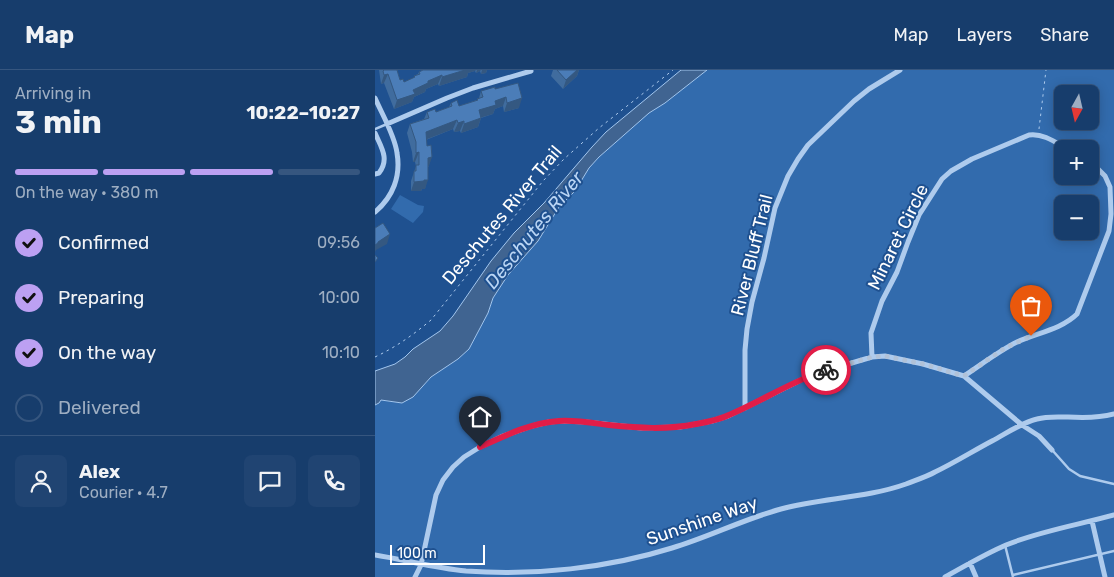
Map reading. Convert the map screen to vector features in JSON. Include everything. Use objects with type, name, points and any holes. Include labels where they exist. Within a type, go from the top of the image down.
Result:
[{"type":"street","points":[[387,124],[473,88],[530,70]]},
{"type":"street","name":"River Bluff Trail","points":[[745,408],[745,350],[752,302],[775,208],[788,176],[808,145],[869,89],[900,70]]},
{"type":"street","points":[[375,98],[397,152],[395,186],[385,203],[375,212]]},
{"type":"street","points":[[375,131],[385,157],[383,167],[379,173],[375,174]]},
{"type":"street","name":"Minaret Circle","points":[[872,357],[871,333],[882,301],[897,272],[919,215],[942,179],[951,171],[972,159],[1029,134],[1039,134]]},
{"type":"street","points":[[1039,134],[1054,141]]},
{"type":"street","points":[[964,376],[1005,348],[1070,321],[1077,314],[1109,231],[1111,214],[1110,187],[1105,176],[1099,170]]},
{"type":"street","points":[[415,577],[421,565],[436,496],[443,480],[464,457],[480,447],[503,436],[549,422],[562,421],[641,428],[680,427],[712,421],[728,416],[811,375],[872,357],[885,356],[923,364],[964,376],[1022,425],[1039,436],[1052,450]]},
{"type":"street","points":[[1022,425],[1038,418],[1089,418],[1114,414]]},
{"type":"street","name":"Sunshine Way","points":[[375,555],[421,565],[493,572],[568,569],[628,560],[673,548],[773,511],[799,504],[858,495],[903,485],[935,472],[1022,425]]},
{"type":"street","points":[[945,577],[1005,545],[1114,515]]},
{"type":"street","points":[[1092,521],[1105,577]]},
{"type":"street","points":[[970,563],[976,577]]},
{"type":"lane","points":[[375,131],[387,124]]},
{"type":"lane","points":[[1052,450],[1069,469],[1080,476],[1114,484]]},
{"type":"lane","points":[[1005,545],[1013,576],[1114,551]]},
{"type":"path","name":"Deschutes River Trail","points":[[375,356],[391,350],[431,320],[543,181],[564,159],[599,128],[673,70]]},
{"type":"path","points":[[1039,134],[1046,70]]},
{"type":"shaded area","points":[[707,70],[1114,70],[1114,577],[375,577],[375,405],[380,400],[394,402],[425,384],[431,377],[458,359],[469,349],[488,313],[493,298],[508,275],[538,241],[559,207],[575,191],[589,168],[599,157],[649,112],[665,103]]},
{"type":"shaded area","points":[[400,195],[418,205],[424,206],[423,212],[413,223],[391,209]]},
{"type":"water","name":"Deschutes River","points":[[681,70],[707,70],[649,113],[589,168],[575,191],[559,207],[538,241],[508,275],[493,298],[488,313],[469,349],[458,359],[431,377],[413,397],[402,403],[381,400],[375,405],[375,371],[395,364],[440,331],[514,233],[544,203],[592,147],[606,132]]},
{"type":"building","points":[[384,70],[397,70],[400,80],[403,79],[404,82],[420,74],[419,72],[423,70],[465,70],[442,77],[442,75],[428,81],[428,83],[413,90],[415,94],[397,100],[388,74],[384,75]]},
{"type":"building","points":[[557,70],[577,70],[566,80]]},
{"type":"building","points":[[518,83],[522,98],[507,103],[506,97],[495,101],[496,105],[479,110],[481,118],[464,124],[464,121],[458,123],[457,120],[426,132],[427,146],[431,145],[432,157],[428,158],[428,180],[414,182],[414,171],[416,171],[416,165],[419,165],[419,152],[416,153],[416,142],[410,124],[429,118],[427,112],[435,109],[436,112],[452,106],[451,103],[457,100],[459,106],[483,97],[481,91]]},
{"type":"building","points":[[383,223],[390,234],[375,245],[375,228]]},
{"type":"way so far","points":[[826,370],[872,357],[885,356],[923,364],[964,376],[1005,348],[1031,336]]},
{"type":"route","points":[[480,447],[503,436],[549,422],[586,422],[641,428],[680,427],[712,421],[728,416],[811,375],[826,370]]}]
